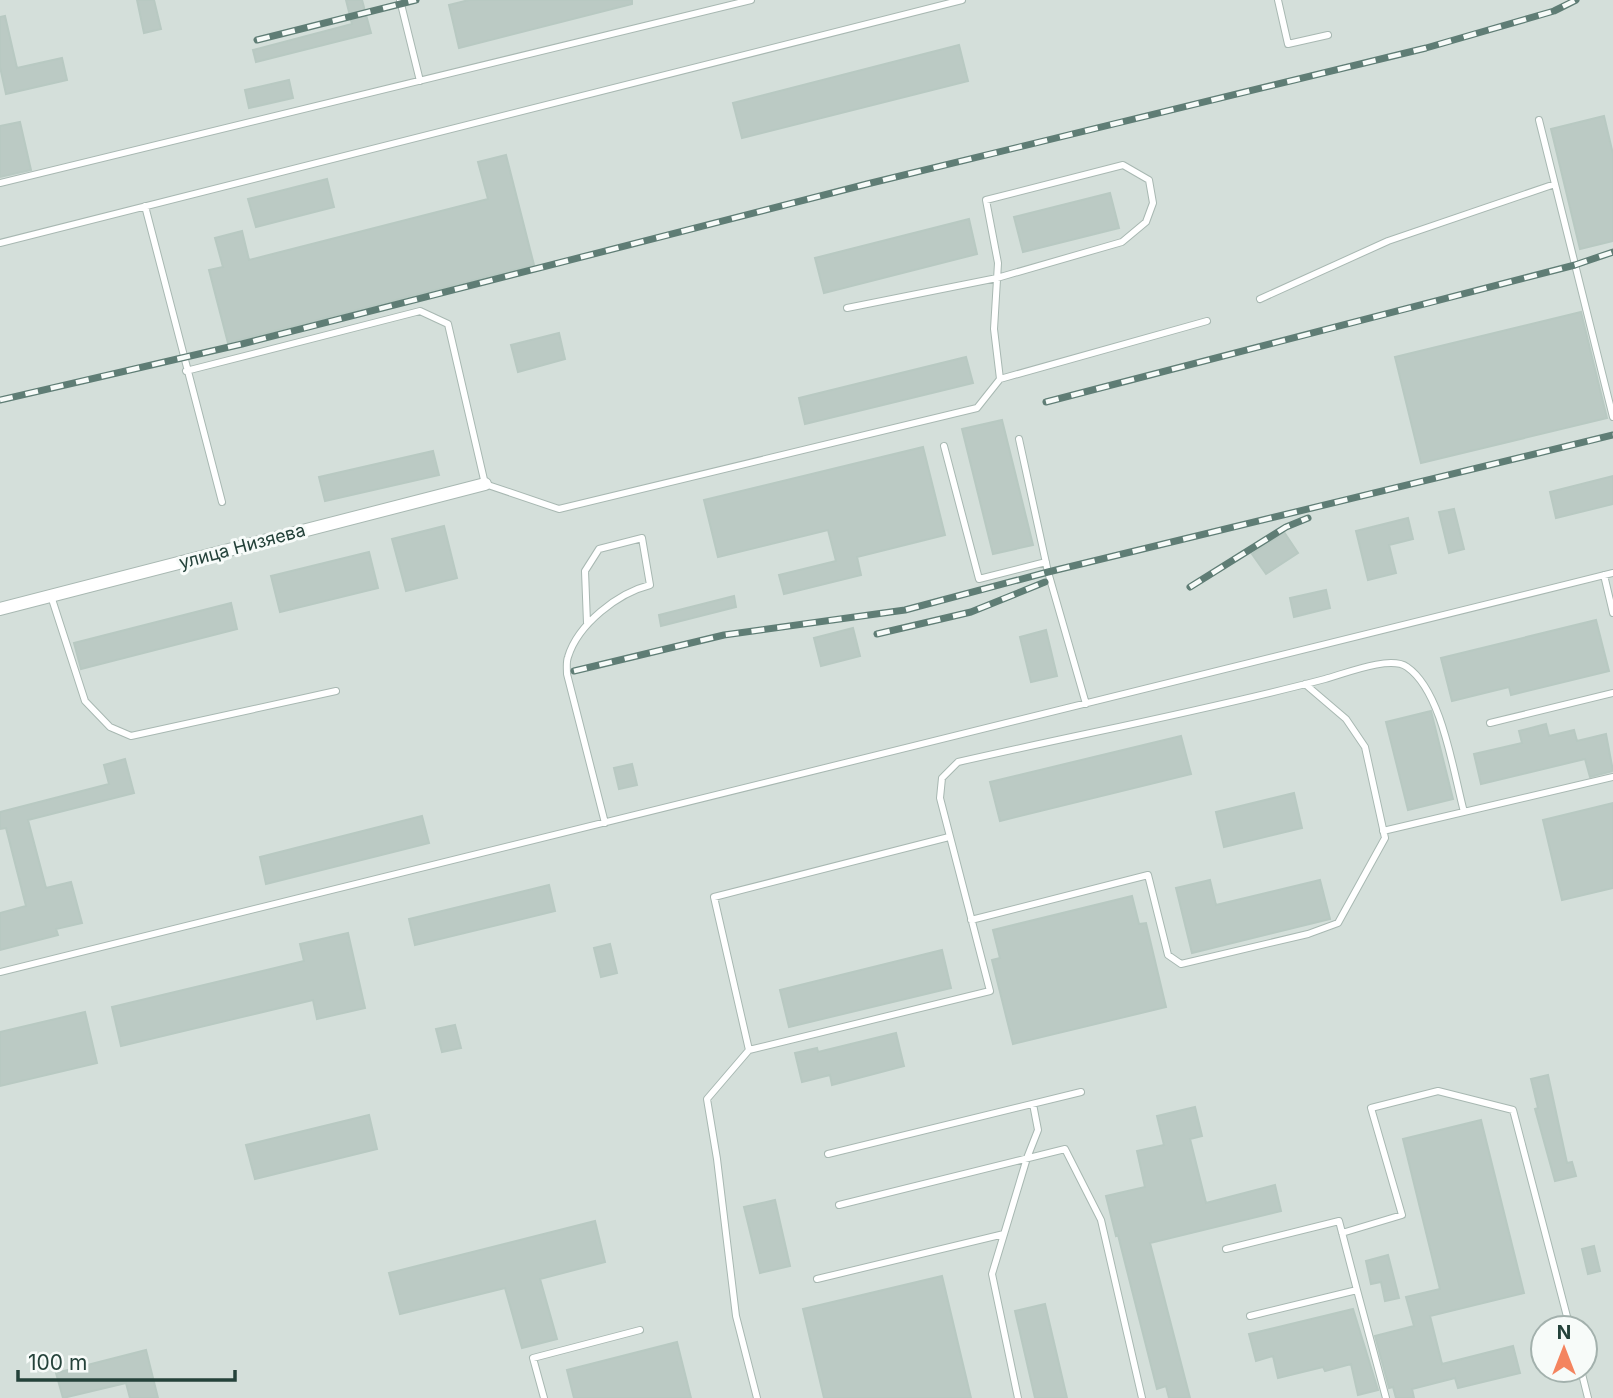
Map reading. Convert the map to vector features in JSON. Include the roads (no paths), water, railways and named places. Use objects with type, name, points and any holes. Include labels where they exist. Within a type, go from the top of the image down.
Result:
[{"type":"street","name":"улица Низяева","points":[[0,609],[485,484]]},
{"type":"lane","points":[[400,0],[420,80]]},
{"type":"lane","points":[[0,183],[751,0]]},
{"type":"lane","points":[[0,243],[962,0]]},
{"type":"lane","points":[[1278,0],[1288,44],[1328,35]]},
{"type":"lane","points":[[1539,120],[1613,418]]},
{"type":"lane","points":[[847,308],[997,278],[1122,242],[1146,222],[1153,203],[1149,180],[1123,164],[986,200],[998,263],[997,278],[994,329],[1000,379]]},
{"type":"lane","points":[[1260,299],[1388,241],[1555,184]]},
{"type":"lane","points":[[145,206],[222,502]]},
{"type":"lane","points":[[186,370],[420,312],[448,324],[485,484],[559,509],[976,408],[1000,379],[1207,321]]},
{"type":"lane","points":[[1019,439],[1046,562],[1086,704]]},
{"type":"lane","points":[[944,446],[979,579],[1046,562]]},
{"type":"lane","points":[[587,623],[585,571],[599,549],[642,538],[650,586],[632,590],[587,623],[567,658],[567,674],[605,823]]},
{"type":"lane","points":[[0,972],[1613,573]]},
{"type":"lane","points":[[1604,575],[1613,613]]},
{"type":"lane","points":[[51,596],[85,701],[110,727],[131,736],[336,691]]},
{"type":"lane","points":[[757,1398],[736,1316],[707,1099],[749,1050],[990,991],[940,798],[942,778],[958,762],[1305,684],[1389,662],[1405,665],[1420,680],[1435,702],[1464,812]]},
{"type":"lane","points":[[971,920],[1148,875],[1168,955],[1181,964],[1308,934],[1338,923],[1385,838],[1365,747],[1346,719],[1305,684]]},
{"type":"lane","points":[[1490,723],[1613,693]]},
{"type":"lane","points":[[1383,831],[1613,777]]},
{"type":"lane","points":[[749,1050],[714,897],[949,837]]},
{"type":"lane","points":[[1342,1233],[1402,1215],[1371,1108],[1438,1091],[1513,1110],[1566,1314]]},
{"type":"lane","points":[[828,1154],[1081,1092]]},
{"type":"lane","points":[[1018,1398],[992,1274],[1038,1130],[1033,1104]]},
{"type":"lane","points":[[839,1205],[1065,1149],[1101,1220],[1142,1398]]},
{"type":"lane","points":[[1226,1249],[1339,1221],[1386,1398]]},
{"type":"lane","points":[[817,1279],[1004,1234]]},
{"type":"lane","points":[[1250,1316],[1357,1290]]},
{"type":"lane","points":[[544,1398],[533,1358],[640,1329]]},
{"type":"railway","points":[[257,40],[416,0]]},
{"type":"railway","points":[[0,400],[242,344],[867,184],[1426,48],[1554,11],[1576,0]]},
{"type":"railway","points":[[1046,402],[1575,265],[1613,252]]},
{"type":"railway","points":[[574,671],[724,635],[905,610],[1048,572],[1613,435]]},
{"type":"railway","points":[[1190,587],[1286,527],[1308,518]]},
{"type":"railway","points":[[877,634],[971,612],[1045,582]]}]
